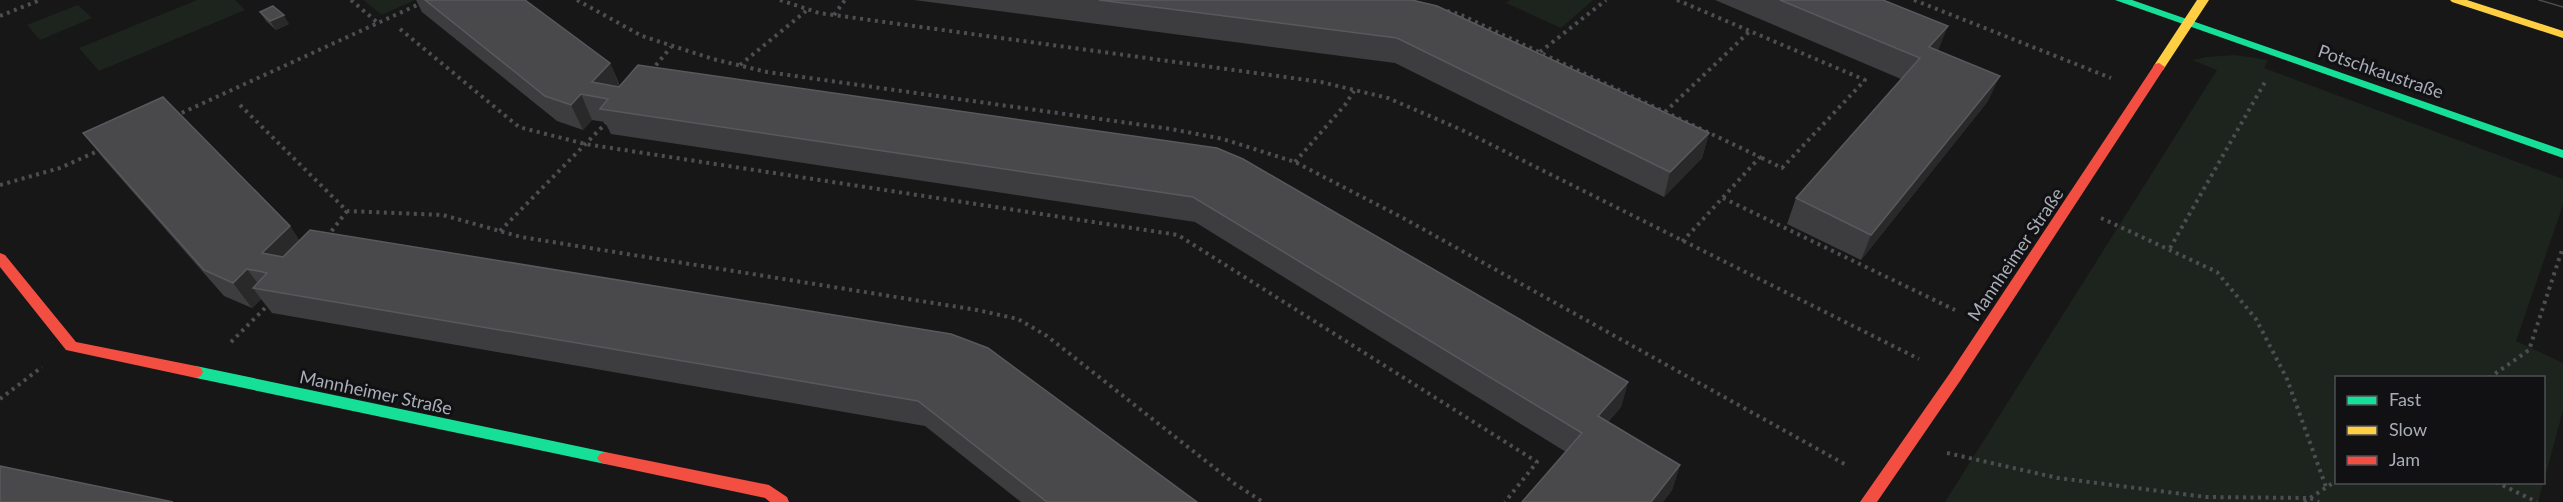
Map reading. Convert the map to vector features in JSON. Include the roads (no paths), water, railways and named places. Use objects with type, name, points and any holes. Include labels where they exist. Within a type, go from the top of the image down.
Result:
[{"type":"street","points":[[2121,0],[2186,22]]},
{"type":"street","name":"Mannheimer Straße","points":[[1868,502],[1955,377],[2070,204],[2186,22],[2203,0]]},
{"type":"street","points":[[2456,0],[2563,35]]},
{"type":"street","name":"Potschkaustraße","points":[[2186,22],[2563,154]]},
{"type":"street","name":"Mannheimer Straße","points":[[0,258],[71,346],[769,492],[781,502]]},
{"type":"tram line","points":[[2539,0],[2563,7]]}]
